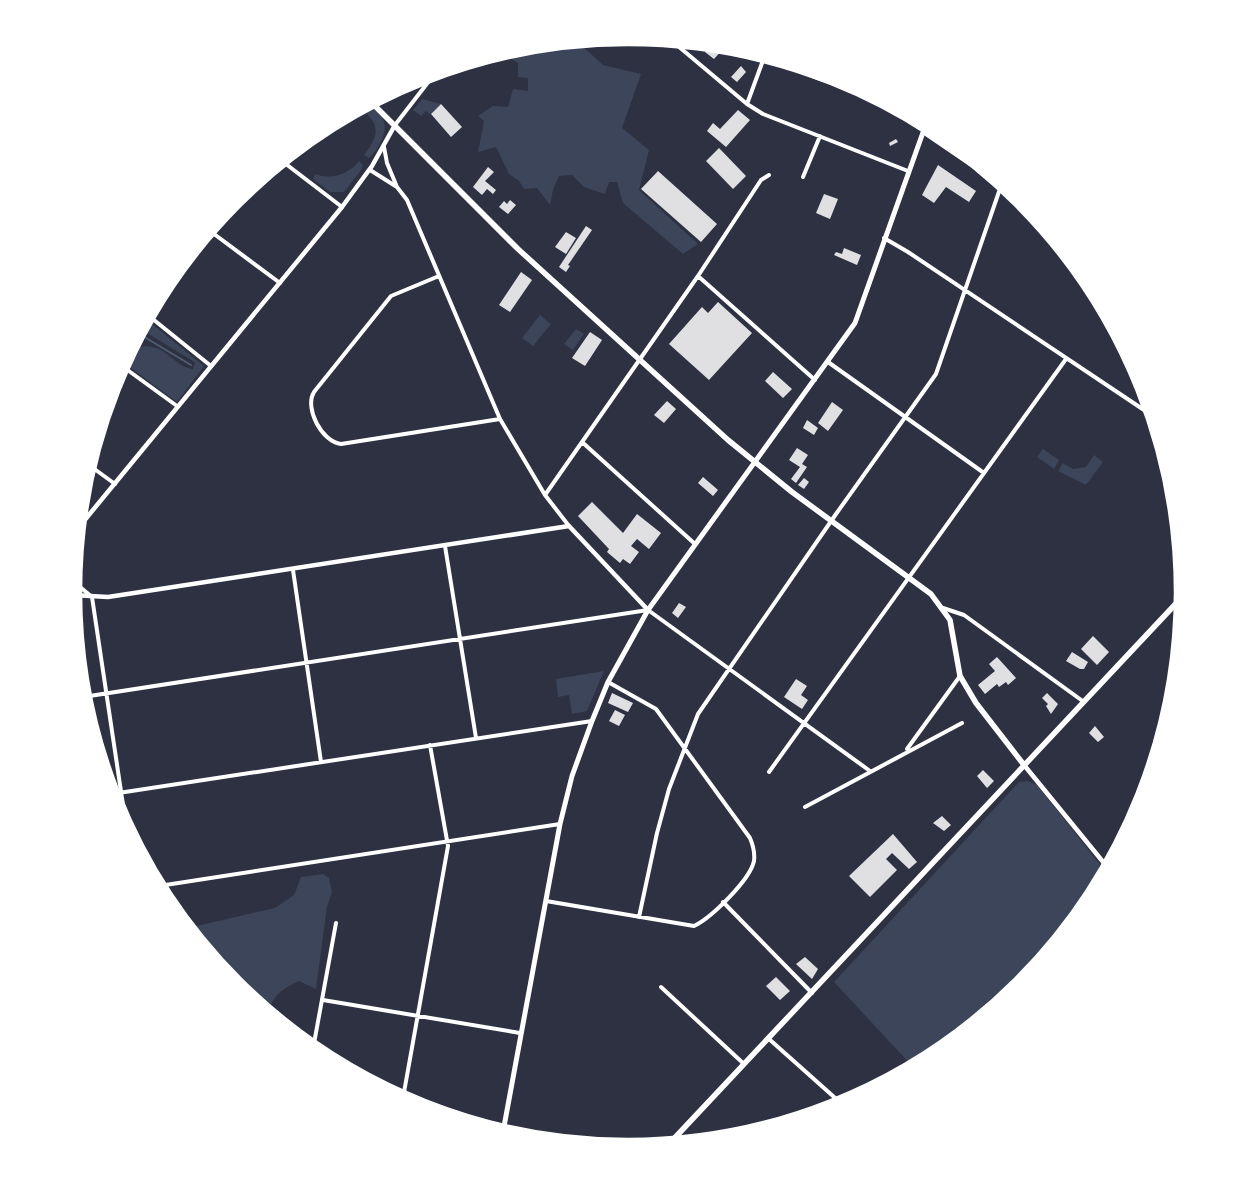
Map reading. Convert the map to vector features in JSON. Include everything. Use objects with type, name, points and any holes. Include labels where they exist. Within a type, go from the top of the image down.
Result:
[{"type":"main road","points":[[377,107],[518,249],[756,464],[931,594],[943,608],[953,633],[960,676],[976,703],[1024,765]]},
{"type":"main road","points":[[504,1124],[560,824],[572,776],[608,682],[648,610],[756,464],[855,323],[923,132]]},
{"type":"main road","points":[[676,1137],[1175,604]]},
{"type":"street","points":[[680,48],[747,104],[774,119],[908,171]]},
{"type":"street","points":[[747,104],[762,62]]},
{"type":"street","points":[[86,518],[342,207],[370,170],[395,125],[427,84]]},
{"type":"street","points":[[923,132],[946,147]]},
{"type":"street","points":[[803,177],[820,136]]},
{"type":"street","points":[[384,147],[387,163],[396,187]]},
{"type":"street","points":[[287,165],[342,207]]},
{"type":"street","points":[[370,170],[396,187],[407,200],[500,419],[546,495],[569,526],[648,610],[870,771]]},
{"type":"street","points":[[546,495],[698,276],[761,180],[769,175]]},
{"type":"street","points":[[640,917],[657,834],[669,789],[698,714],[936,374],[1000,191]]},
{"type":"street","points":[[214,234],[280,283]]},
{"type":"street","points":[[884,238],[908,252],[1144,410]]},
{"type":"street","points":[[439,276],[391,296],[314,392],[309,400],[311,412],[327,438],[340,444],[500,419]]},
{"type":"street","points":[[698,276],[815,380]]},
{"type":"street","points":[[154,320],[211,366]]},
{"type":"street","points":[[769,772],[1066,359]]},
{"type":"street","points":[[828,362],[984,473]]},
{"type":"street","points":[[129,371],[177,406]]},
{"type":"street","points":[[582,442],[695,544]]},
{"type":"street","points":[[95,470],[115,484]]},
{"type":"street","points":[[81,595],[108,597],[569,526]]},
{"type":"street","points":[[445,546],[476,738]]},
{"type":"street","points":[[293,570],[321,762]]},
{"type":"street","points":[[81,588],[92,597],[122,798]]},
{"type":"street","points":[[943,608],[964,615],[1084,702]]},
{"type":"street","points":[[91,696],[648,610]]},
{"type":"street","points":[[906,751],[960,676]]},
{"type":"street","points":[[546,901],[694,926],[706,920],[723,902],[750,872],[754,860],[754,849],[750,838],[656,709],[608,682]]},
{"type":"street","points":[[121,792],[592,721]]},
{"type":"street","points":[[805,807],[906,751],[962,723]]},
{"type":"street","points":[[404,1091],[416,1016],[448,846],[430,745]]},
{"type":"street","points":[[1024,765],[1104,863]]},
{"type":"street","points":[[167,885],[560,824]]},
{"type":"street","points":[[723,902],[812,993]]},
{"type":"street","points":[[315,1040],[336,923]]},
{"type":"street","points":[[661,987],[744,1064]]},
{"type":"street","points":[[323,1000],[520,1033]]},
{"type":"street","points":[[769,1038],[835,1098]]},
{"type":"shaded area","points":[[584,47],[603,65],[641,74],[622,128],[649,150],[639,190],[698,244],[683,254],[623,203],[617,182],[609,182],[605,194],[584,187],[572,175],[559,176],[553,190],[550,205],[537,188],[524,189],[519,181],[509,174],[496,147],[478,152],[484,121],[478,116],[493,106],[508,107],[513,89],[528,91],[528,78],[518,77],[518,63],[511,59]]},
{"type":"shaded area","points":[[422,99],[441,104],[430,114],[426,111],[421,116],[413,110]]},
{"type":"shaded area","points":[[373,109],[382,118],[385,126],[381,142],[369,158],[364,155],[374,139],[376,130],[372,119],[367,114]]},
{"type":"shaded area","points":[[359,161],[363,165],[361,170],[344,192],[330,192],[313,179],[315,174],[321,176],[339,175],[350,170]]},
{"type":"shaded area","points":[[540,315],[551,324],[533,346],[522,338]]},
{"type":"shaded area","points":[[152,324],[204,366],[177,402],[130,367],[139,347],[146,346],[161,350],[179,364],[193,369],[195,363],[147,333]]},
{"type":"shaded area","points":[[576,329],[584,334],[573,350],[564,344]]},
{"type":"shaded area","points":[[1043,449],[1059,460],[1054,469],[1037,457]]},
{"type":"shaded area","points":[[1094,455],[1103,462],[1086,485],[1058,471],[1063,463],[1073,469],[1086,467]]},
{"type":"shaded area","points":[[604,671],[587,711],[572,714],[569,695],[558,697],[556,679]]},
{"type":"shaded area","points":[[1028,781],[1037,785],[1102,867],[1062,925],[1040,953],[1015,979],[961,1026],[908,1062],[834,982],[1019,782]]},
{"type":"shaded area","points":[[323,874],[329,878],[332,892],[327,907],[316,989],[299,981],[284,989],[271,1006],[217,953],[196,926],[275,908],[294,895],[301,877]]},
{"type":"building","points":[[706,51],[719,53],[714,59]]},
{"type":"building","points":[[741,66],[746,72],[737,82],[731,77]]},
{"type":"building","points":[[812,77],[844,90],[812,78]]},
{"type":"building","points":[[441,104],[462,127],[451,137],[431,114]]},
{"type":"building","points":[[738,110],[750,120],[726,147],[707,131],[713,123],[720,129]]},
{"type":"building","points":[[896,139],[898,142],[890,146],[889,143]]},
{"type":"building","points":[[719,148],[746,176],[733,189],[706,161]]},
{"type":"building","points":[[938,165],[976,191],[969,202],[946,187],[934,203],[922,195]]},
{"type":"building","points":[[488,167],[494,172],[485,181],[496,190],[493,194],[487,189],[482,195],[473,187]]},
{"type":"building","points":[[658,171],[717,224],[701,242],[641,189]]},
{"type":"building","points":[[824,194],[838,199],[830,219],[816,213]]},
{"type":"building","points":[[510,200],[516,205],[508,214],[499,207],[504,201],[507,204]]},
{"type":"building","points":[[586,226],[592,230],[568,265],[570,266],[566,272],[559,267]]},
{"type":"building","points":[[566,232],[576,238],[566,254],[555,247]]},
{"type":"building","points":[[844,248],[861,255],[857,265],[834,255],[836,252],[842,254]]},
{"type":"building","points":[[521,272],[532,280],[510,312],[499,305]]},
{"type":"building","points":[[718,302],[752,333],[709,380],[669,344],[702,307],[708,313]]},
{"type":"building","points":[[590,332],[602,340],[585,366],[572,358]]},
{"type":"building","points":[[773,372],[792,389],[783,398],[765,381]]},
{"type":"building","points":[[667,401],[676,409],[664,423],[654,415]]},
{"type":"building","points":[[832,402],[843,410],[828,431],[818,423]]},
{"type":"building","points":[[807,420],[818,428],[814,435],[803,428]]},
{"type":"building","points":[[797,448],[808,455],[802,464],[807,467],[796,483],[791,479],[800,467],[789,460]]},
{"type":"building","points":[[703,477],[718,490],[713,496],[698,483]]},
{"type":"building","points":[[804,478],[809,482],[804,489],[798,485]]},
{"type":"building","points":[[592,502],[623,533],[637,514],[661,533],[649,549],[637,539],[631,546],[639,552],[630,564],[623,559],[620,563],[607,552],[609,549],[578,516]]},
{"type":"building","points":[[679,603],[686,607],[678,618],[672,613]]},
{"type":"building","points":[[1093,636],[1109,652],[1097,665],[1081,649]]},
{"type":"building","points":[[1072,652],[1088,662],[1084,669],[1080,669],[1066,661]]},
{"type":"building","points":[[997,657],[1016,678],[1008,685],[1006,682],[999,687],[997,684],[985,694],[978,685],[995,671],[989,664]]},
{"type":"building","points":[[796,679],[807,686],[801,695],[808,700],[802,709],[784,697]]},
{"type":"building","points":[[612,693],[633,703],[628,712],[608,703]]},
{"type":"building","points":[[1047,693],[1058,704],[1051,714],[1046,706],[1048,704],[1042,698]]},
{"type":"building","points":[[615,710],[625,715],[619,726],[609,721]]},
{"type":"building","points":[[1095,726],[1104,737],[1098,742],[1089,733]]},
{"type":"building","points":[[983,770],[994,781],[987,788],[977,776]]},
{"type":"building","points":[[942,816],[951,825],[944,831],[933,823]]},
{"type":"building","points":[[893,834],[917,862],[909,869],[892,853],[886,859],[897,870],[870,897],[849,876]]},
{"type":"building","points":[[805,957],[818,969],[812,979],[796,964]]},
{"type":"building","points":[[776,977],[790,991],[780,1000],[766,986]]},
{"type":"waterway","points":[[145,337],[191,365]]}]
